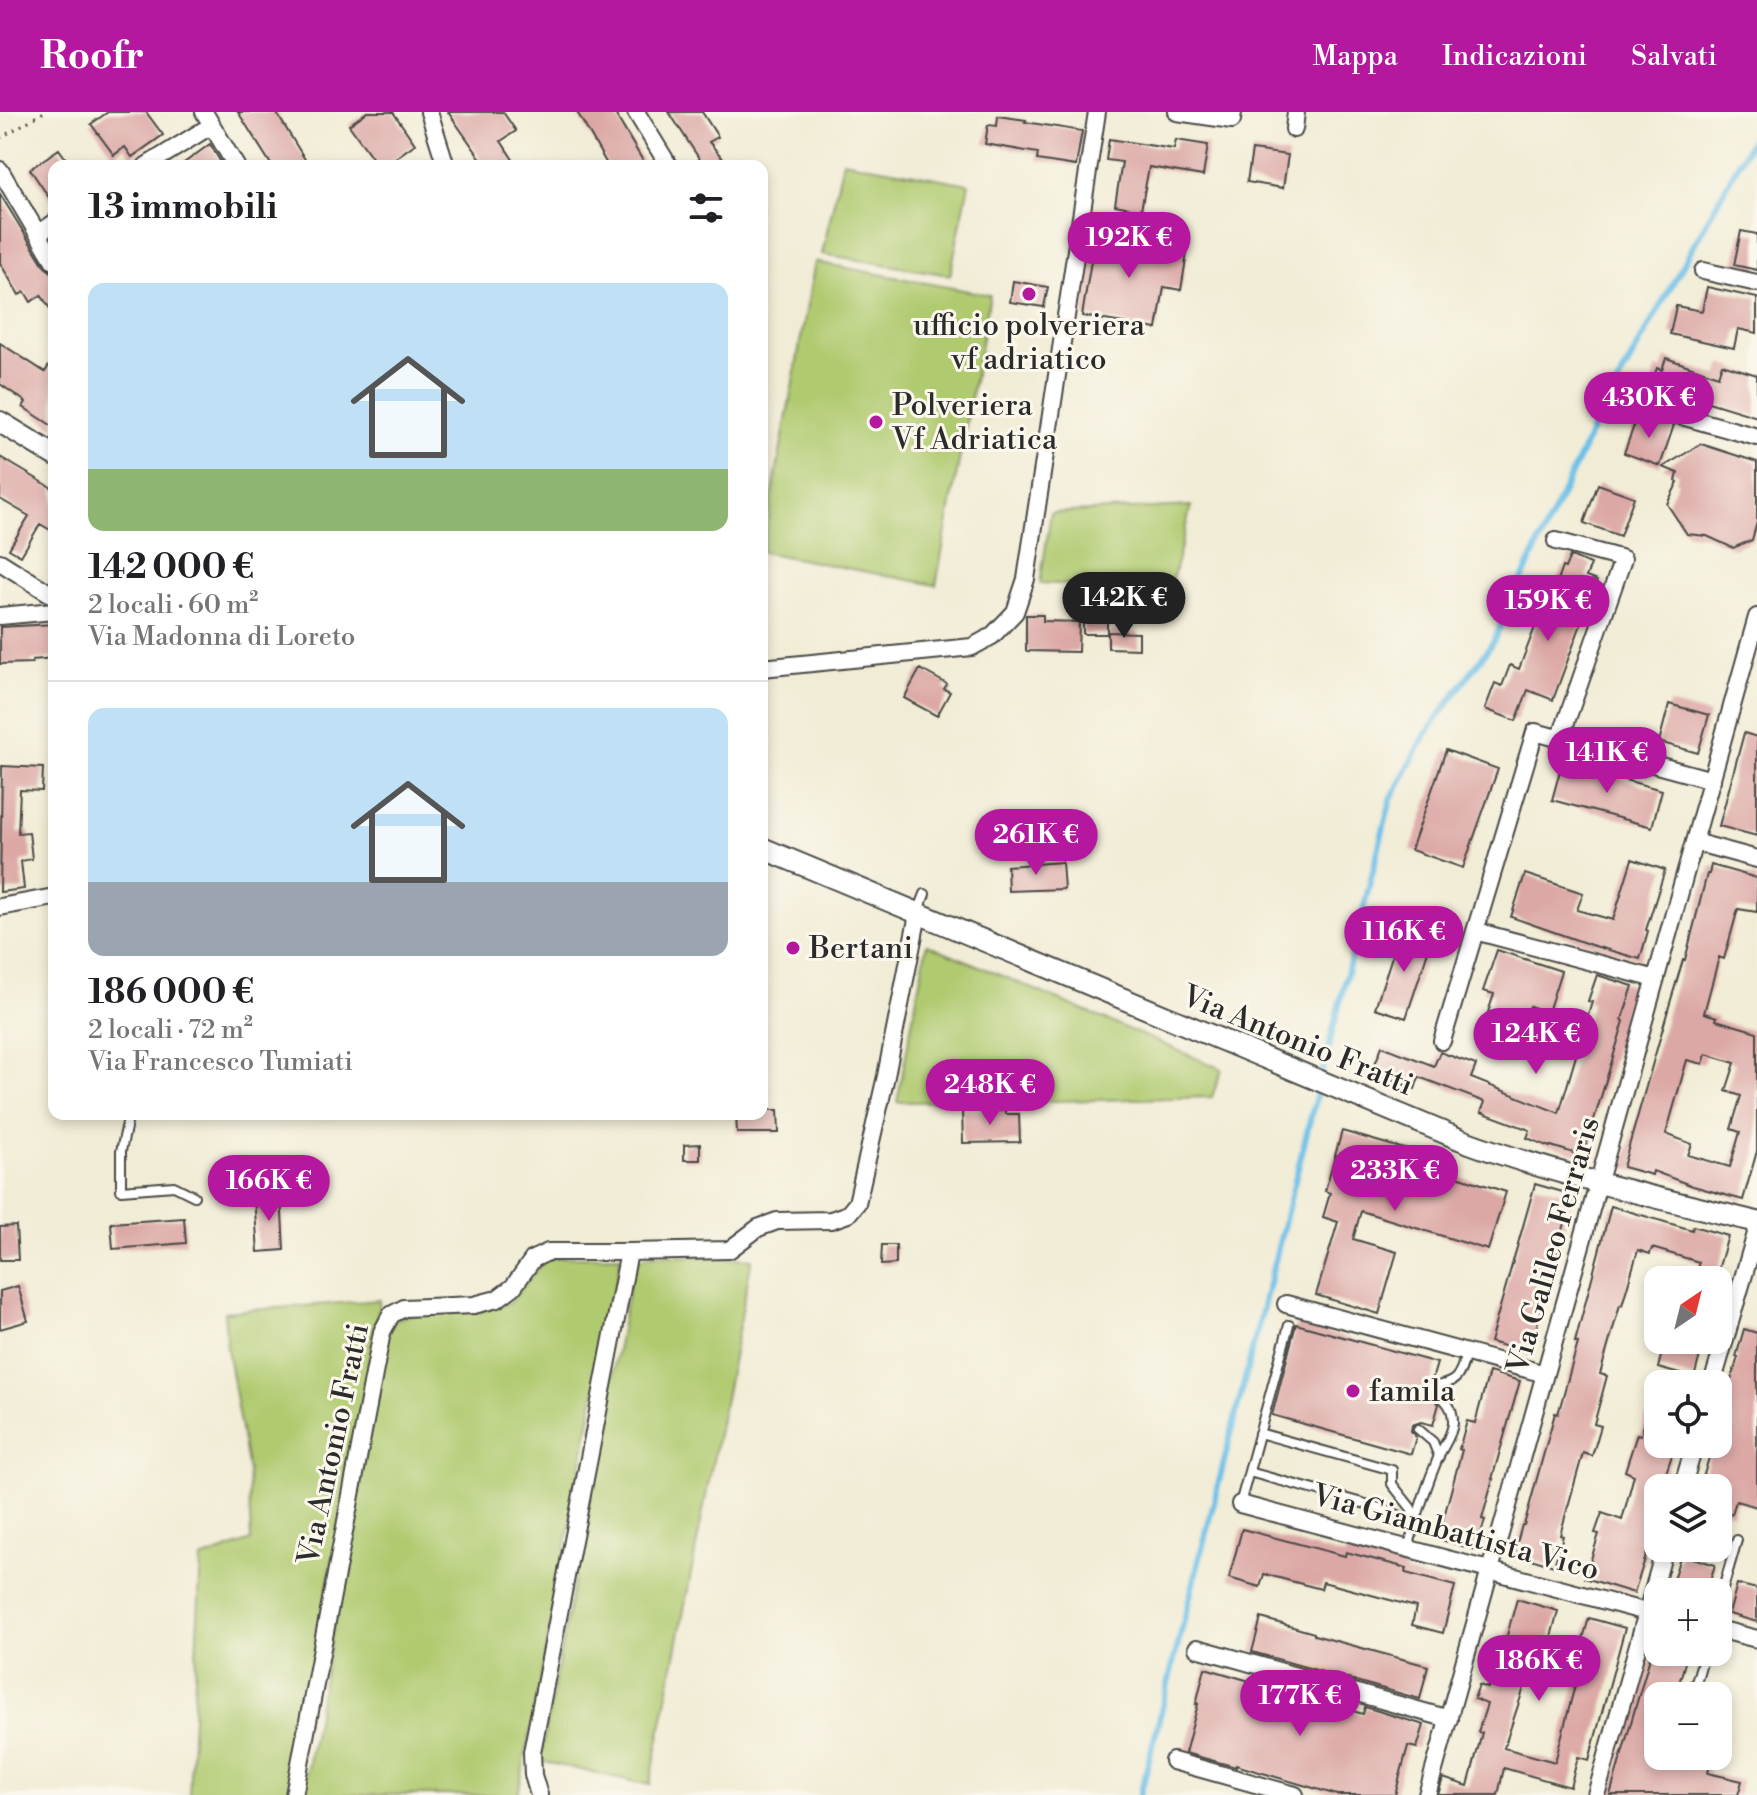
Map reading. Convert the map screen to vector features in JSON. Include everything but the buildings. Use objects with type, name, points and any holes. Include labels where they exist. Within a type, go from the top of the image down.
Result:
[{"type":"street","points":[[429,112],[444,160]]},
{"type":"street","points":[[636,112],[665,160]]},
{"type":"street","points":[[768,667],[972,647],[992,636],[1015,612],[1026,579],[1097,112]]},
{"type":"street","points":[[1177,112],[1232,116]]},
{"type":"street","points":[[154,160],[208,118],[232,160]]},
{"type":"street","points":[[0,170],[48,251]]},
{"type":"street","points":[[38,234],[48,227]]},
{"type":"street","points":[[1703,271],[1757,283]]},
{"type":"street","points":[[1631,402],[1757,437]]},
{"type":"street","points":[[0,422],[48,451]]},
{"type":"street","points":[[1556,541],[1623,559],[1560,739]]},
{"type":"street","points":[[0,562],[48,592]]},
{"type":"street","points":[[0,616],[48,612]]},
{"type":"street","name":"Via Galileo Ferraris","points":[[1427,1795],[1757,617]]},
{"type":"street","points":[[1442,1041],[1535,732],[1712,780]]},
{"type":"street","points":[[1694,842],[1757,859]]},
{"type":"street","name":"Via Antonio Fratti","points":[[768,851],[1486,1149],[1600,1183],[1757,1222]]},
{"type":"street","points":[[0,907],[48,898]]},
{"type":"street","name":"Via Antonio Fratti","points":[[294,1795],[382,1332],[391,1315],[404,1308],[474,1305],[497,1299],[513,1287],[533,1259],[548,1252],[729,1250],[758,1228],[777,1221],[831,1220],[848,1214],[857,1203],[918,914]]},
{"type":"street","points":[[1475,931],[1656,979]]},
{"type":"street","points":[[1716,1370],[1757,1230]]},
{"type":"street","points":[[539,1795],[533,1775],[532,1752],[629,1252]]},
{"type":"street","points":[[1286,1304],[1545,1374]]},
{"type":"street","name":"Via Giambattista Vico","points":[[1240,1504],[1644,1611]]},
{"type":"street","points":[[1732,1633],[1757,1639]]},
{"type":"street","points":[[1596,1795],[1644,1639]]},
{"type":"street","points":[[1197,1648],[1449,1719]]},
{"type":"street","points":[[1173,1761],[1295,1795]]},
{"type":"street","points":[[1230,1795],[1235,1778]]},
{"type":"lane","points":[[918,914],[925,894]]},
{"type":"lane","points":[[128,1120],[121,1151],[121,1190],[174,1186],[194,1196]]},
{"type":"lane","points":[[1240,1504],[1289,1325]]},
{"type":"lane","points":[[1407,1549],[1453,1421],[1448,1402],[1430,1387],[1449,1385],[1461,1372],[1466,1353]]},
{"type":"lane","points":[[1418,1429],[1433,1442],[1439,1457]]},
{"type":"lane","points":[[1259,1433],[1392,1470],[1392,1484],[1411,1508],[1415,1522]]},
{"type":"lane","points":[[1249,1472],[1384,1509],[1415,1522]]},
{"type":"lane","points":[[1726,1578],[1737,1540]]},
{"type":"path","points":[[0,138],[44,112]]},
{"type":"green space","points":[[843,161],[969,184],[950,275],[822,254]]},
{"type":"green space","name":"Polveriera Vf Adriatica","points":[[815,262],[990,295],[936,585],[768,553],[768,519]]},
{"type":"green space","points":[[1191,506],[1170,590],[1040,583],[1051,513]]},
{"type":"green space","points":[[927,944],[1222,1069],[1212,1097],[897,1102]]},
{"type":"green space","points":[[652,1255],[752,1259],[650,1785],[540,1761],[632,1271],[639,1259]]},
{"type":"green space","points":[[621,1256],[518,1795],[302,1795],[387,1338],[394,1320],[408,1315],[482,1311],[511,1302],[546,1258]]},
{"type":"green space","points":[[380,1300],[289,1795],[189,1795],[201,1559],[251,1541],[248,1471],[227,1348],[224,1312]]},
{"type":"waterway","points":[[1140,1795],[1391,799],[1426,734],[1493,642],[1590,434],[1757,130]]},
{"type":"place","name":"ufficio polveriera vf adriatico","points":[[1029,294]]},
{"type":"place","name":"Polveriera Vf Adriatica","points":[[876,422]]},
{"type":"place","name":"Bertani","points":[[793,948]]},
{"type":"place","name":"famila","points":[[1353,1391]]}]
